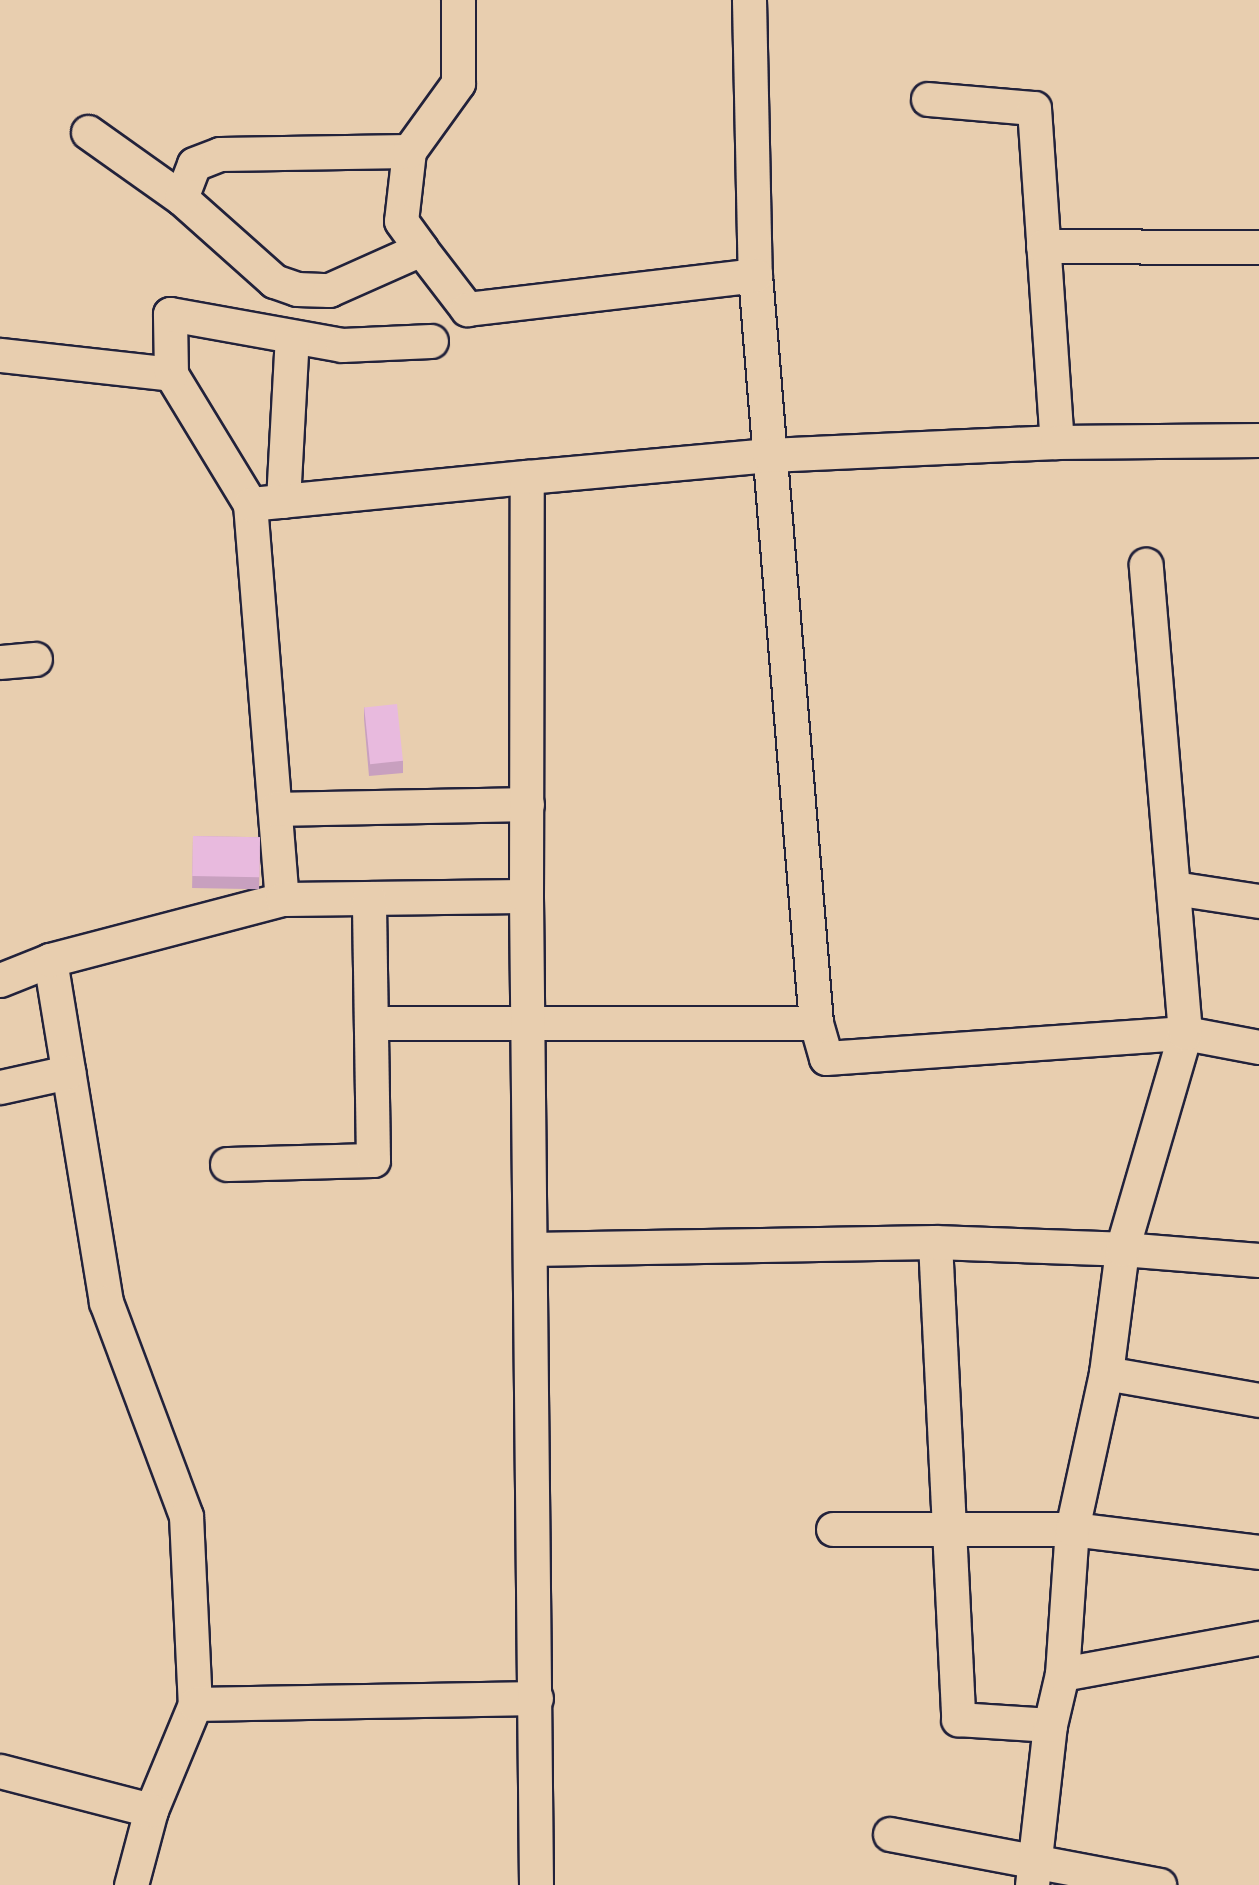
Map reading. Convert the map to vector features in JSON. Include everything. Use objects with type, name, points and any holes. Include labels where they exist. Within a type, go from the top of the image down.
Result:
[{"type":"street","points":[[458,0],[458,83],[409,151],[401,221],[467,309],[755,275]]},
{"type":"street","points":[[749,0],[755,275],[791,683],[816,1023],[826,1059],[1185,1033],[1259,1047]]},
{"type":"street","points":[[928,99],[1034,108],[1057,442]]},
{"type":"street","points":[[88,132],[181,198],[274,281],[297,289],[329,290],[421,249]]},
{"type":"street","points":[[181,198],[194,164],[220,154],[409,151]]},
{"type":"street","points":[[1043,246],[1259,247]]},
{"type":"street","points":[[282,899],[250,504],[171,374],[170,314],[342,345],[431,341]]},
{"type":"street","points":[[283,501],[292,337]]},
{"type":"street","points":[[0,355],[171,374]]},
{"type":"street","points":[[250,504],[769,454],[1057,442],[1259,440]]},
{"type":"street","points":[[527,477],[526,896],[536,1698],[536,1885]]},
{"type":"street","points":[[1033,1873],[1050,1725],[1062,1674],[1072,1529],[1106,1374],[1122,1249],[1185,1033],[1146,565]]},
{"type":"street","points":[[0,662],[35,659]]},
{"type":"street","points":[[274,809],[527,804]]},
{"type":"street","points":[[1174,888],[1259,901]]},
{"type":"street","points":[[0,980],[50,960],[282,899],[526,896]]},
{"type":"street","points":[[227,1164],[373,1160],[369,898]]},
{"type":"street","points":[[50,960],[106,1302],[186,1516],[195,1704],[151,1810],[131,1885]]},
{"type":"street","points":[[372,1023],[816,1023]]},
{"type":"street","points":[[0,1087],[68,1072]]},
{"type":"street","points":[[530,1249],[935,1242],[1122,1249],[1259,1260]]},
{"type":"street","points":[[935,1242],[958,1719],[1050,1725]]},
{"type":"street","points":[[1106,1374],[1259,1400]]},
{"type":"street","points":[[833,1529],[1072,1529],[1259,1552]]},
{"type":"street","points":[[1062,1674],[1259,1638]]},
{"type":"street","points":[[195,1704],[536,1698]]},
{"type":"street","points":[[0,1771],[151,1810]]},
{"type":"street","points":[[890,1834],[1033,1873],[1159,1885]]},
{"type":"building","points":[[397,704],[403,761],[370,764],[364,707]]},
{"type":"building","points":[[193,836],[260,837],[259,877],[192,876]]}]
